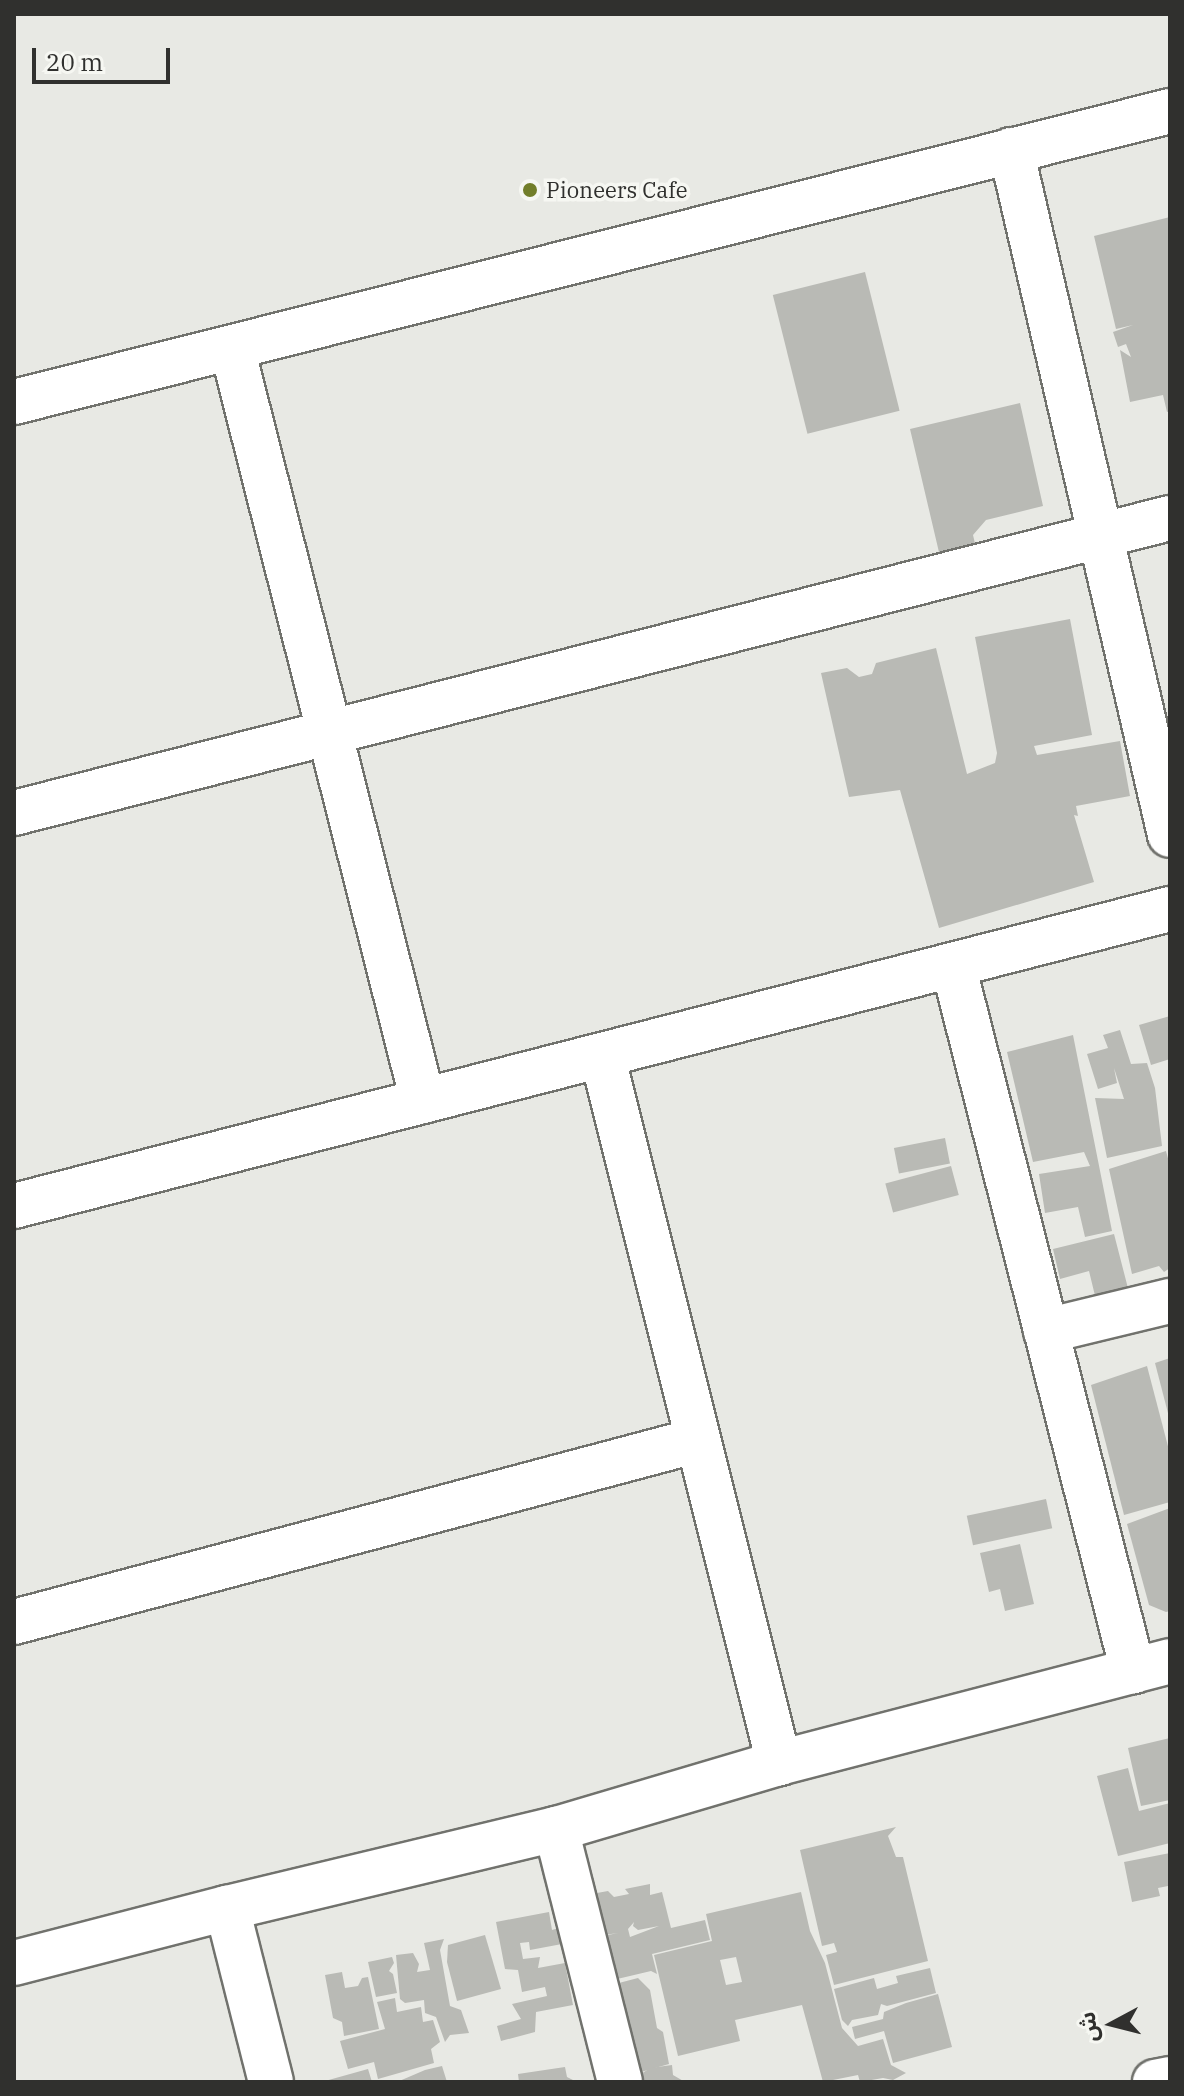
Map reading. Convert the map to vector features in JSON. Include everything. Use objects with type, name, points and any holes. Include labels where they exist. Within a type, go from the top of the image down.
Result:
[{"type":"street","points":[[14,402],[1170,111]]},
{"type":"street","points":[[1011,150],[1170,835]]},
{"type":"street","points":[[232,348],[423,1101]]},
{"type":"street","points":[[14,813],[1170,518]]},
{"type":"street","points":[[14,1206],[1170,909]]},
{"type":"street","points":[[14,1963],[556,1829],[779,1763],[1151,1666],[1046,1331],[953,965]]},
{"type":"street","points":[[602,1055],[779,1763]]},
{"type":"street","points":[[1046,1331],[1170,1301]]},
{"type":"street","points":[[14,1622],[698,1440]]},
{"type":"street","points":[[556,1829],[620,2082]]},
{"type":"street","points":[[227,1908],[271,2082]]},
{"type":"street","points":[[1155,2082],[1170,2079]]},
{"type":"building","points":[[1170,217],[1170,411],[1167,412],[1163,395],[1130,402],[1120,350],[1131,357],[1126,344],[1118,347],[1113,332],[1133,325],[1116,329],[1094,236]]},
{"type":"building","points":[[865,272],[900,411],[807,434],[773,295]]},
{"type":"building","points":[[1020,403],[1043,506],[986,520],[973,535],[978,556],[942,565],[910,429]]},
{"type":"building","points":[[1070,619],[1092,735],[1034,746],[1037,755],[1120,741],[1130,796],[1076,806],[1078,816],[1074,815],[1094,882],[939,928],[900,790],[849,797],[821,673],[847,668],[859,677],[872,674],[876,663],[936,648],[967,774],[995,763],[997,753],[975,637]]},
{"type":"building","points":[[1170,1016],[1170,1059],[1151,1065],[1139,1025]]},
{"type":"building","points":[[1120,1030],[1131,1064],[1147,1063],[1155,1088],[1162,1146],[1107,1158],[1095,1098],[1124,1099],[1114,1068],[1117,1083],[1098,1089],[1087,1054],[1108,1048],[1103,1035]]},
{"type":"building","points":[[1073,1035],[1112,1231],[1085,1237],[1078,1207],[1045,1213],[1039,1174],[1090,1166],[1084,1152],[1033,1162],[1007,1052]]},
{"type":"building","points":[[945,1138],[950,1164],[899,1173],[894,1148]]},
{"type":"building","points":[[1166,1151],[1170,1166],[1170,1268],[1164,1272],[1159,1266],[1132,1274],[1109,1169]]},
{"type":"building","points":[[951,1166],[959,1195],[893,1213],[885,1184]]},
{"type":"building","points":[[1114,1234],[1130,1296],[1097,1304],[1089,1271],[1060,1279],[1053,1249]]},
{"type":"building","points":[[1170,1358],[1170,1417],[1169,1417],[1155,1363]]},
{"type":"building","points":[[1147,1366],[1170,1454],[1170,1502],[1124,1515],[1091,1385]]},
{"type":"building","points":[[1046,1499],[1052,1528],[973,1545],[967,1516]]},
{"type":"building","points":[[1170,1508],[1170,1611],[1166,1612],[1149,1605],[1127,1524]]},
{"type":"building","points":[[1020,1544],[1034,1604],[1005,1611],[1000,1589],[989,1592],[980,1553]]},
{"type":"building","points":[[1170,1738],[1170,1800],[1141,1806],[1128,1748]]},
{"type":"building","points":[[1128,1768],[1139,1811],[1170,1803],[1170,1843],[1118,1856],[1097,1776]]},
{"type":"building","points":[[896,1827],[888,1836],[896,1857],[903,1857],[928,1961],[834,1985],[826,1955],[837,1952],[834,1943],[822,1946],[800,1850]]},
{"type":"building","points":[[1170,1853],[1168,1886],[1158,1888],[1160,1896],[1132,1902],[1124,1862]]},
{"type":"building","points":[[650,1884],[650,1895],[662,1892],[671,1928],[705,1920],[710,1940],[652,1954],[657,1974],[651,1971],[613,1980],[603,1936],[618,1933],[604,1935],[597,1893],[608,1891],[614,1897],[629,1894],[625,1889]],"holes":[[[634,1922],[633,1926],[638,1930],[659,1926],[630,1937],[628,1929]]]},
{"type":"building","points":[[801,1892],[810,1931],[825,1963],[842,2028],[858,2046],[883,2039],[891,2065],[906,2073],[893,2080],[883,2078],[860,2082],[858,2075],[823,2082],[802,2005],[735,2020],[740,2041],[678,2056],[654,1955],[712,1941],[706,1914]],"holes":[[[736,1957],[742,1982],[726,1985],[720,1960]]]},
{"type":"building","points":[[549,1912],[552,1930],[559,1928],[562,1944],[530,1950],[529,1942],[520,1943],[523,1959],[540,1957],[538,1968],[565,1963],[573,2005],[536,2012],[535,2032],[501,2041],[497,2026],[521,2019],[512,2004],[547,1996],[545,1987],[522,1992],[518,1970],[505,1969],[496,1922]]},
{"type":"building","points":[[485,1935],[501,1989],[457,2001],[447,1962],[448,1945]]},
{"type":"building","points":[[444,1939],[440,1950],[450,2006],[461,2010],[469,2033],[450,2035],[445,2042],[436,2017],[425,2013],[424,2000],[405,2003],[400,1999],[396,1955],[413,1953],[419,1964],[417,1972],[430,1970],[424,1943]]},
{"type":"building","points":[[392,1957],[394,1963],[389,1971],[393,1974],[397,1993],[376,1997],[368,1962]]},
{"type":"building","points":[[930,1968],[936,1993],[887,2006],[881,2004],[878,2015],[852,2020],[848,2026],[842,2020],[834,1989],[874,1978],[877,1989],[898,1983],[896,1976]]},
{"type":"building","points":[[342,1972],[345,1988],[358,1986],[362,1978],[368,1977],[379,2029],[344,2036],[342,2022],[333,2018],[325,1975]]},
{"type":"building","points":[[638,1978],[650,1990],[657,2028],[663,2032],[669,2064],[641,2072],[615,1984]]},
{"type":"building","points":[[938,1994],[952,2047],[893,2063],[884,2031],[855,2039],[852,2027],[883,2019],[884,2012]]},
{"type":"building","points":[[395,1998],[397,2012],[421,2007],[423,2022],[433,2020],[440,2042],[431,2049],[434,2063],[378,2079],[374,2062],[348,2069],[340,2041],[385,2029],[377,2002]]},
{"type":"building","points":[[672,2065],[673,2075],[685,2082],[643,2082],[641,2074],[650,2068]]},
{"type":"building","points":[[442,2066],[447,2082],[397,2082],[425,2070]]},
{"type":"building","points":[[565,2067],[567,2077],[577,2082],[519,2082],[518,2074]]},
{"type":"building","points":[[368,2069],[372,2082],[325,2081]]},
{"type":"place","name":"Pioneers Cafe","points":[[530,190]]}]
